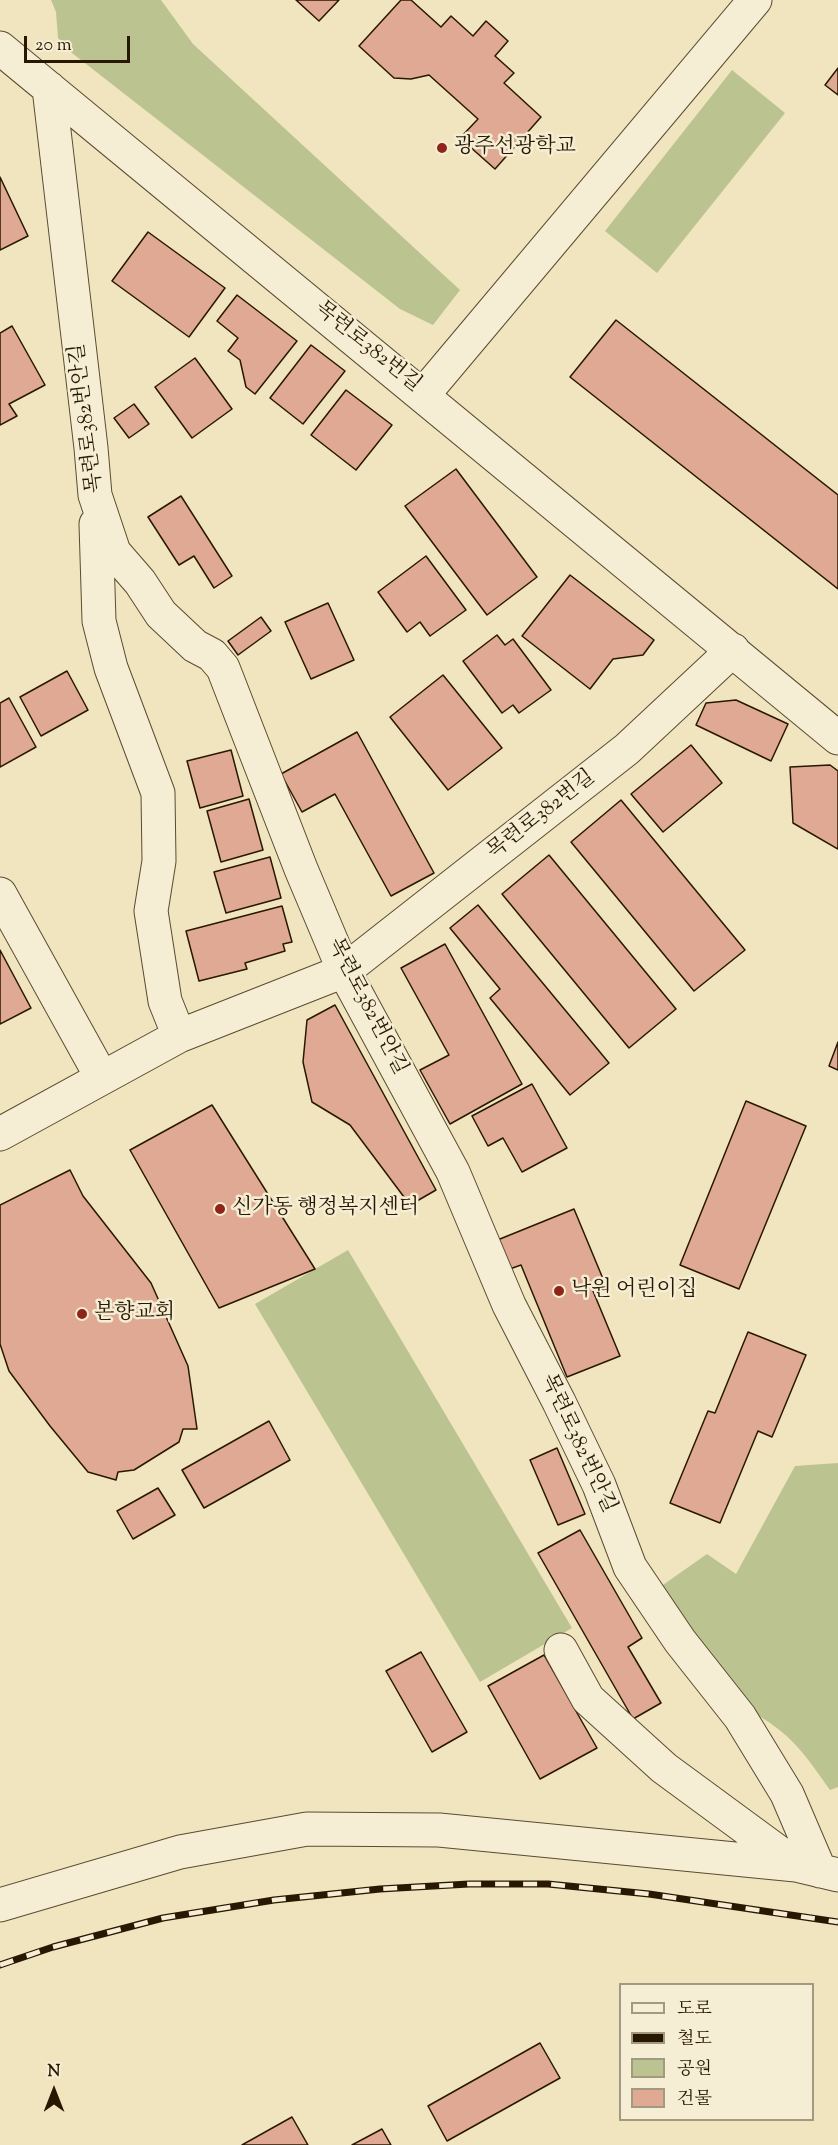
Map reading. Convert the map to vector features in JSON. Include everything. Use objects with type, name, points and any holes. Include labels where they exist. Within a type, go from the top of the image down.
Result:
[{"type":"street","points":[[423,395],[755,0]]},
{"type":"street","name":"목련로382번길","points":[[0,48],[838,738]]},
{"type":"street","name":"목련로382번안길","points":[[49,88],[95,495],[114,552],[140,582],[161,614],[195,646],[212,655],[223,668],[301,869],[344,972],[453,1172],[509,1305],[599,1485],[630,1567],[680,1641],[740,1717],[787,1794],[818,1870]]},
{"type":"street","points":[[95,495],[99,621],[111,668],[158,793],[159,861],[151,911],[165,1000],[179,1036]]},
{"type":"street","name":"목련로382번길","points":[[0,1134],[179,1036],[344,972],[627,749],[733,650]]},
{"type":"street","points":[[0,894],[102,1078]]},
{"type":"street","points":[[561,1650],[588,1699],[664,1768],[743,1824],[818,1870]]},
{"type":"street","points":[[0,1905],[180,1852],[306,1829],[439,1830],[818,1870]]},
{"type":"green space","points":[[51,0],[161,0],[193,44],[460,290],[433,325],[400,309],[72,53],[58,38],[56,12]]},
{"type":"green space","points":[[732,70],[785,113],[657,273],[605,231]]},
{"type":"green space","points":[[348,1250],[572,1628],[480,1682],[255,1304]]},
{"type":"green space","points":[[838,1463],[838,1787],[830,1790],[796,1745],[776,1727],[750,1711],[660,1587],[707,1554],[736,1574],[795,1466]]},
{"type":"building","points":[[296,0],[339,0],[319,21]]},
{"type":"building","points":[[401,0],[411,0],[441,27],[451,16],[473,36],[486,21],[508,41],[495,56],[514,73],[504,83],[541,117],[495,169],[460,138],[478,119],[429,75],[411,79],[394,78],[359,46]]},
{"type":"building","points":[[838,68],[838,95],[825,85]]},
{"type":"building","points":[[0,177],[28,236],[0,250]]},
{"type":"building","points":[[148,232],[225,288],[189,337],[112,281]]},
{"type":"building","points":[[237,295],[297,341],[255,394],[246,387],[240,360],[228,351],[238,338],[217,321]]},
{"type":"building","points":[[616,320],[838,495],[838,589],[570,377]]},
{"type":"building","points":[[12,326],[45,385],[9,404],[17,416],[0,425],[0,333]]},
{"type":"building","points":[[311,345],[345,371],[303,424],[270,398]]},
{"type":"building","points":[[195,358],[232,409],[192,438],[155,387]]},
{"type":"building","points":[[346,390],[392,425],[356,470],[311,435]]},
{"type":"building","points":[[134,404],[149,424],[129,438],[114,418]]},
{"type":"building","points":[[456,469],[537,577],[487,615],[405,506]]},
{"type":"building","points":[[181,496],[232,576],[214,588],[194,556],[179,565],[148,517]]},
{"type":"building","points":[[426,556],[466,610],[430,636],[420,622],[407,632],[378,592]]},
{"type":"building","points":[[570,575],[654,640],[643,655],[613,659],[590,689],[522,636]]},
{"type":"building","points":[[328,603],[354,660],[311,679],[285,622]]},
{"type":"building","points":[[261,617],[271,631],[238,655],[228,641]]},
{"type":"building","points":[[497,635],[505,645],[513,639],[551,690],[519,713],[513,705],[502,713],[463,661]]},
{"type":"building","points":[[67,671],[88,710],[41,736],[20,697]]},
{"type":"building","points":[[443,675],[502,748],[448,790],[390,717]]},
{"type":"building","points":[[9,698],[36,747],[0,767],[0,703]]},
{"type":"building","points":[[736,700],[788,724],[771,761],[696,725],[706,703]]},
{"type":"building","points":[[357,732],[434,873],[391,896],[335,794],[302,812],[281,774]]},
{"type":"building","points":[[691,745],[722,783],[663,832],[631,794]]},
{"type":"building","points":[[231,750],[243,796],[200,808],[187,761]]},
{"type":"building","points":[[830,765],[838,771],[838,849],[793,823],[790,767]]},
{"type":"building","points":[[249,799],[263,850],[221,862],[207,811]]},
{"type":"building","points":[[621,800],[745,950],[694,991],[571,842]]},
{"type":"building","points":[[549,855],[676,1009],[629,1048],[502,894]]},
{"type":"building","points":[[270,857],[281,898],[226,913],[214,872]]},
{"type":"building","points":[[478,905],[609,1063],[570,1095],[490,998],[500,989],[450,928]]},
{"type":"building","points":[[282,906],[292,942],[283,944],[285,951],[245,963],[247,969],[199,981],[186,931]]},
{"type":"building","points":[[445,944],[522,1084],[450,1124],[420,1070],[449,1055],[401,968]]},
{"type":"building","points":[[0,950],[31,1008],[0,1024]]},
{"type":"building","points":[[335,1005],[436,1190],[410,1205],[350,1125],[312,1102],[303,1062],[307,1020]]},
{"type":"building","points":[[838,1042],[838,1070],[829,1066]]},
{"type":"building","points":[[532,1084],[567,1148],[522,1172],[503,1138],[488,1146],[472,1116]]},
{"type":"building","points":[[746,1101],[806,1126],[739,1289],[680,1265]]},
{"type":"building","name":"신가동 행정복지센터","points":[[212,1105],[315,1269],[219,1308],[130,1150]]},
{"type":"building","name":"본향교회","points":[[70,1170],[83,1196],[151,1283],[188,1366],[197,1429],[183,1429],[179,1442],[134,1470],[118,1472],[116,1480],[88,1472],[9,1371],[0,1344],[0,1205]]},
{"type":"building","points":[[574,1209],[606,1286],[593,1291],[620,1356],[567,1377],[521,1265],[507,1270],[495,1241]]},
{"type":"building","points":[[748,1332],[806,1355],[772,1437],[758,1431],[720,1523],[670,1503],[708,1411],[715,1413]]},
{"type":"building","points":[[269,1421],[290,1460],[204,1508],[182,1470]]},
{"type":"building","points":[[557,1448],[585,1514],[558,1525],[530,1460]]},
{"type":"building","points":[[158,1488],[175,1515],[133,1539],[117,1511]]},
{"type":"building","points":[[580,1530],[642,1638],[628,1647],[661,1703],[633,1719],[538,1553]]},
{"type":"building","points":[[421,1652],[467,1732],[432,1752],[386,1671]]},
{"type":"building","points":[[544,1655],[597,1748],[540,1779],[488,1686]]},
{"type":"building","points":[[540,2043],[560,2078],[447,2141],[428,2106]]},
{"type":"building","points":[[292,2117],[308,2145],[242,2145]]},
{"type":"building","points":[[382,2129],[391,2145],[352,2145]]},
{"type":"railway","points":[[0,1965],[53,1947],[163,1918],[274,1900],[380,1889],[469,1884],[548,1884],[649,1894],[838,1922]]},
{"type":"place","name":"광주선광학교","points":[[442,148]]},
{"type":"place","name":"신가동 행정복지센터","points":[[220,1209]]},
{"type":"place","name":"낙원 어린이집","points":[[559,1291]]},
{"type":"place","name":"본향교회","points":[[82,1314]]}]
